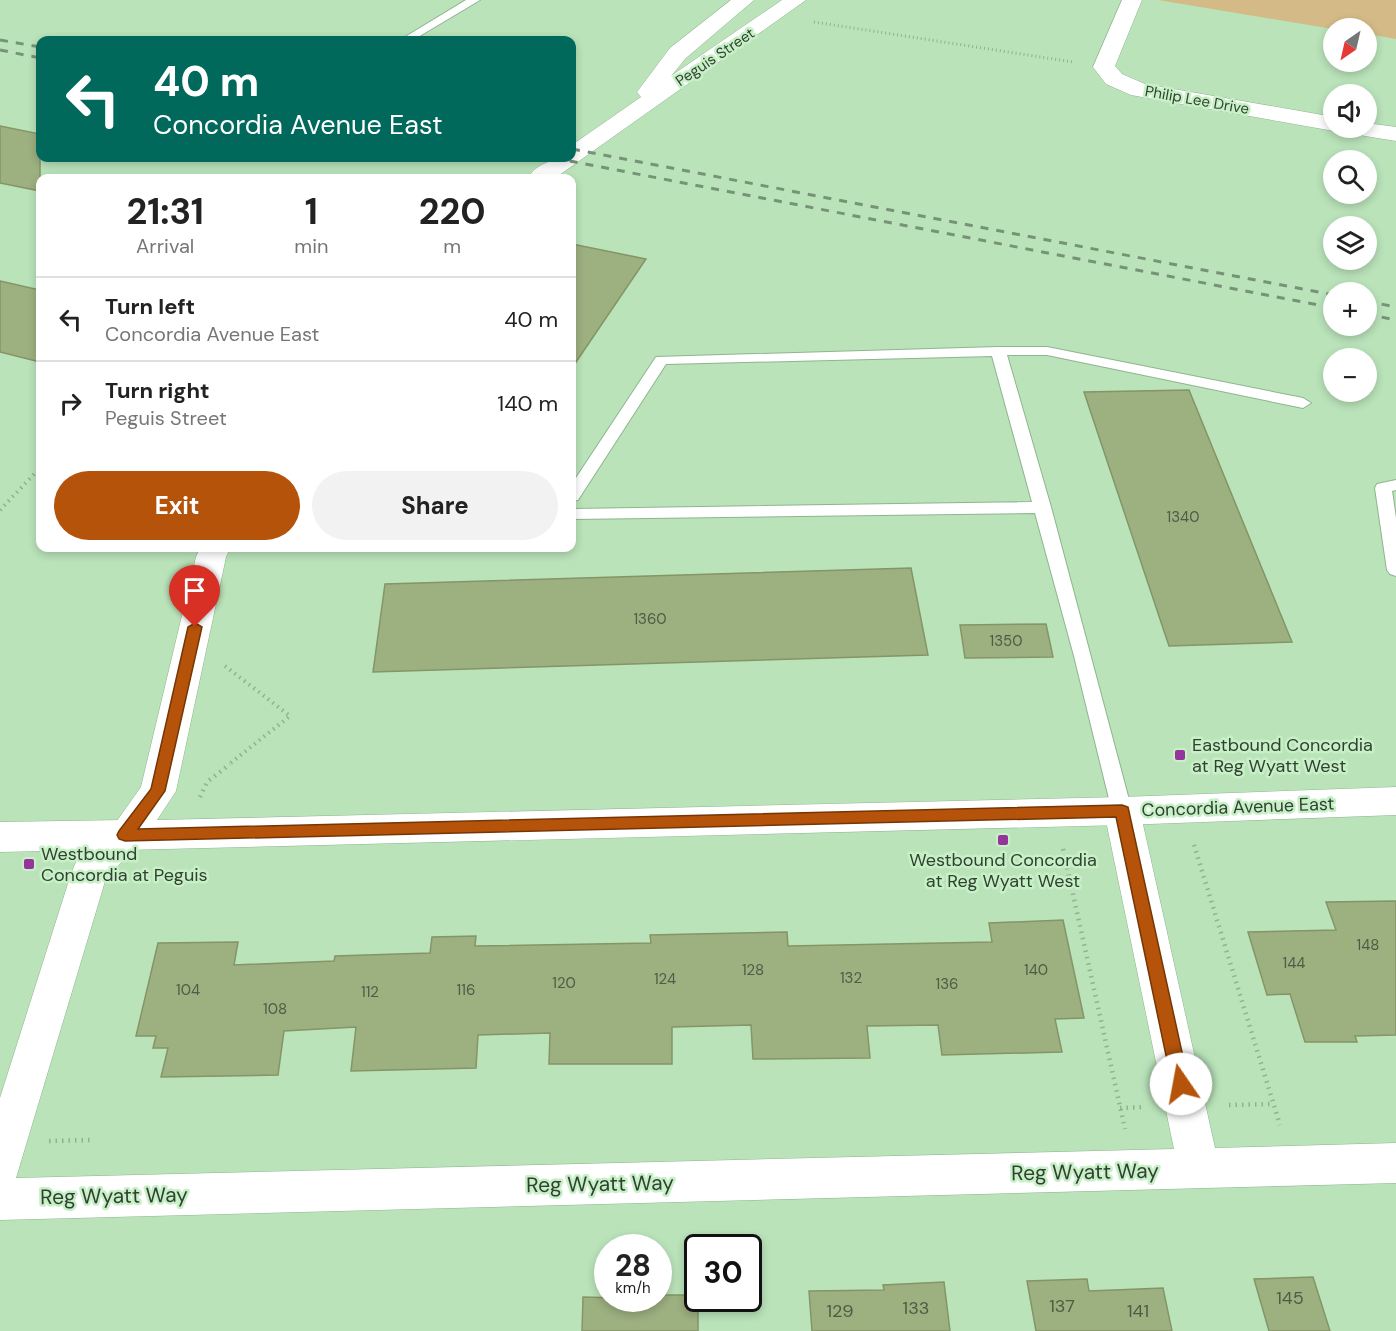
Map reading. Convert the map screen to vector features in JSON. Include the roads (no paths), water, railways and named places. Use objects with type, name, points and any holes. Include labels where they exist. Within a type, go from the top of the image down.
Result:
[{"type":"street","name":"Peguis Street","points":[[633,112],[678,53],[744,0]]},
{"type":"street","name":"Peguis Street","points":[[576,152],[720,55],[796,0]]},
{"type":"street","name":"Philip Lee Drive","points":[[1132,0],[1104,67],[1114,79],[1139,90],[1323,122]]},
{"type":"street","points":[[1377,131],[1396,134]]},
{"type":"street","name":"Peguis Street","points":[[545,174],[562,162]]},
{"type":"street","points":[[0,1166],[90,871],[125,835],[158,791],[213,552]]},
{"type":"street","name":"Concordia Avenue East","points":[[0,837],[1122,811],[1396,801]]},
{"type":"street","points":[[1122,811],[1199,1169]]},
{"type":"street","name":"Reg Wyatt Way","points":[[0,1199],[1396,1162]]},
{"type":"lane","points":[[413,36],[474,0]]},
{"type":"lane","points":[[998,351],[1017,426],[1042,507],[1122,811]]},
{"type":"lane","points":[[576,490],[661,360],[1047,351],[1303,403]]},
{"type":"lane","points":[[1396,485],[1383,488],[1396,570]]},
{"type":"lane","points":[[576,514],[1042,507]]},
{"type":"railway","points":[[0,40],[36,46]]},
{"type":"railway","points":[[0,50],[36,57]]},
{"type":"railway","points":[[576,150],[1323,293]]},
{"type":"railway","points":[[575,162],[1323,306]]},
{"type":"railway","points":[[1377,303],[1396,307]]},
{"type":"railway","points":[[1377,316],[1396,320]]},
{"type":"place","name":"Eastbound Concordia at Reg Wyatt West","points":[[1180,755]]},
{"type":"place","name":"Westbound Concordia at Reg Wyatt West","points":[[1003,840]]},
{"type":"place","name":"Westbound Concordia at Peguis","points":[[29,864]]}]
